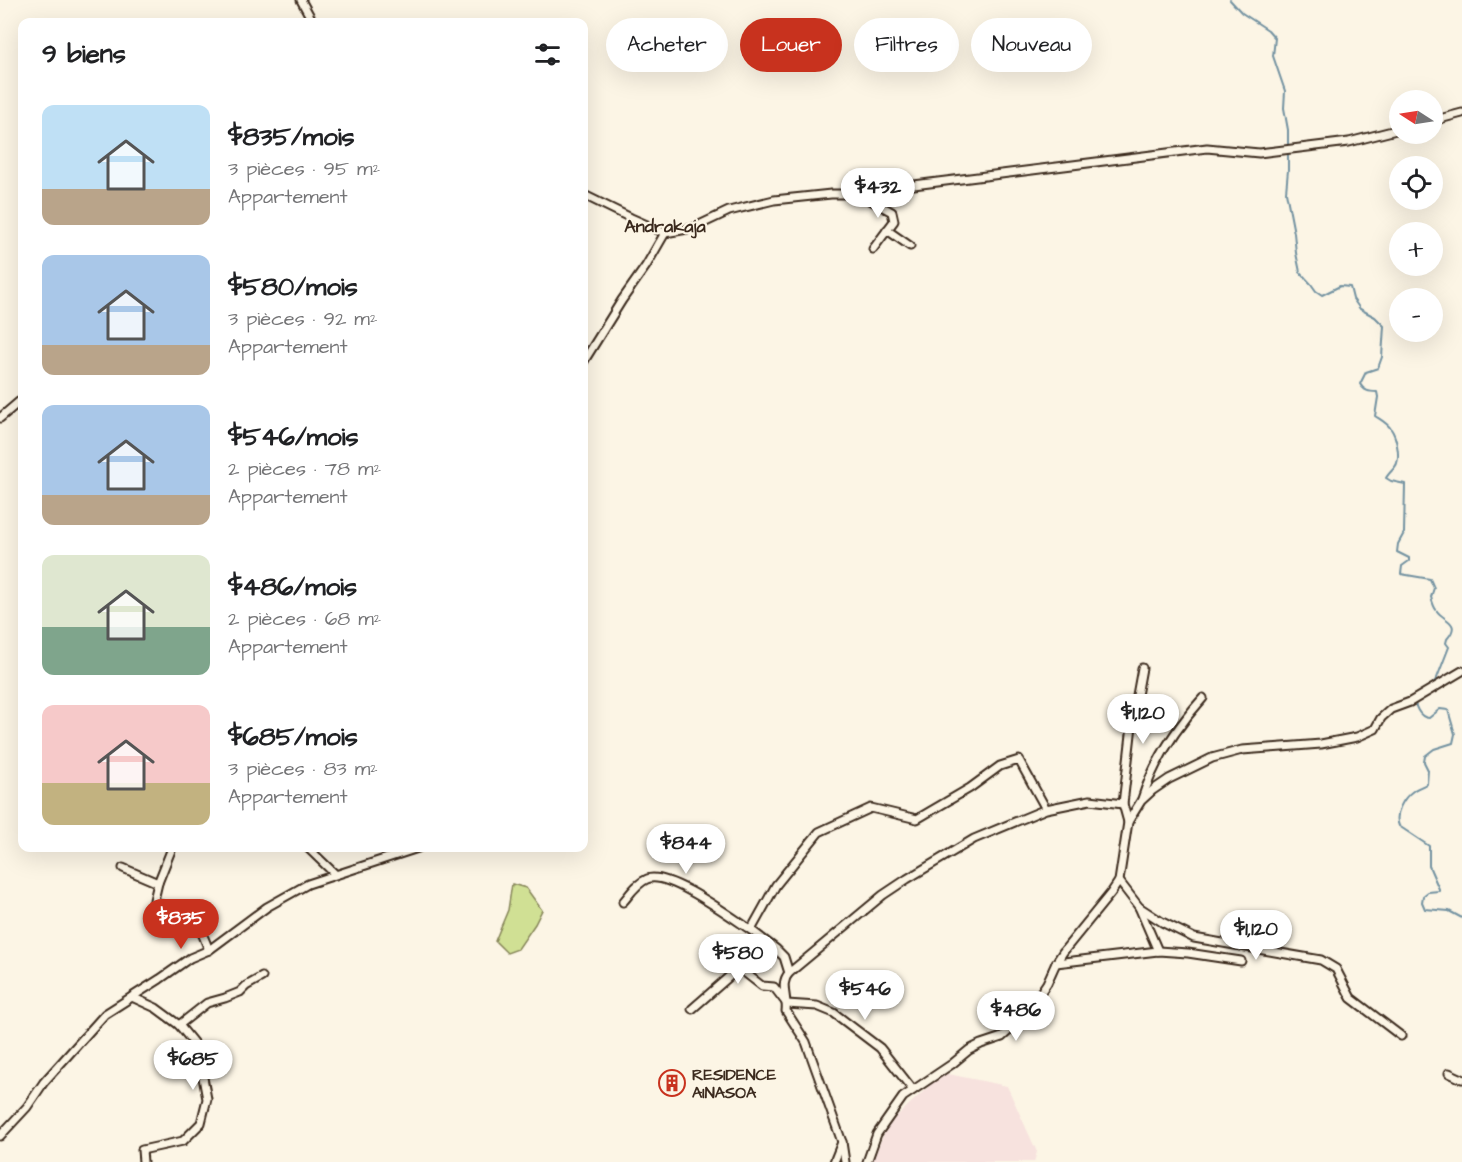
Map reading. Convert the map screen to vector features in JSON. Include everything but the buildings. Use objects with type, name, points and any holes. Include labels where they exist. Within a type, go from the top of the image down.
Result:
[{"type":"street","points":[[301,0],[311,18]]},
{"type":"street","points":[[1443,118],[1462,113]]},
{"type":"street","points":[[588,197],[665,233],[693,228],[729,211],[774,200],[858,195],[890,188],[1207,148],[1259,153],[1349,142],[1389,132]]},
{"type":"street","points":[[858,195],[892,212],[894,221],[873,249]]},
{"type":"street","points":[[886,230],[910,246]]},
{"type":"street","points":[[588,356],[665,233]]},
{"type":"street","points":[[0,418],[18,403]]},
{"type":"street","points":[[1128,822],[1123,804],[1133,717],[1142,668]]},
{"type":"street","points":[[1141,801],[1168,779],[1212,758],[1242,750],[1321,744],[1357,737],[1375,729],[1381,718],[1391,709],[1410,702],[1462,671]]},
{"type":"street","points":[[867,1162],[877,1134],[903,1097],[969,1050],[1002,1037],[1030,1008],[1047,983],[1063,952],[1119,881],[1128,822],[1141,801],[1164,751],[1189,713],[1203,698]]},
{"type":"street","points":[[751,930],[776,885],[819,832],[871,808],[917,819],[970,788],[1000,766],[1019,760],[1046,809]]},
{"type":"street","points":[[845,1162],[842,1142],[806,1042],[786,1011],[784,978],[883,895],[974,839],[1046,809],[1090,800],[1123,804]]},
{"type":"street","points":[[170,852],[154,900],[202,933],[209,950]]},
{"type":"street","points":[[312,852],[334,874]]},
{"type":"street","points":[[0,1136],[27,1107],[44,1082],[105,1014],[190,958],[209,950],[267,907],[308,884],[405,852]]},
{"type":"street","points":[[123,868],[158,884]]},
{"type":"street","points":[[624,902],[640,883],[649,878],[662,878],[675,883],[776,948],[784,957],[789,973]]},
{"type":"street","points":[[1119,881],[1138,907],[1158,951]]},
{"type":"street","points":[[1138,907],[1194,938],[1321,960],[1336,969],[1351,998],[1401,1036]]},
{"type":"street","points":[[1056,963],[1158,951],[1241,961]]},
{"type":"street","points":[[692,1009],[739,968],[762,986],[774,987],[787,1004],[817,1006],[834,1013],[880,1048],[914,1090]]},
{"type":"street","points":[[179,1025],[207,1003],[240,992],[262,977]]},
{"type":"street","points":[[132,997],[156,1008],[179,1025],[196,1046],[207,1099],[201,1123],[183,1141],[142,1150],[143,1162]]},
{"type":"street","points":[[1449,1073],[1462,1079]]},
{"type":"street","points":[[834,1162],[842,1142]]},
{"type":"shaded area","points":[[943,1073],[1007,1086],[1037,1152],[1034,1162],[872,1162],[885,1131],[896,1117]]},
{"type":"green space","points":[[512,884],[526,888],[542,910],[518,949],[507,953],[495,941],[508,910]]},
{"type":"waterway","points":[[1230,0],[1242,13],[1268,30],[1275,38],[1273,56],[1285,91],[1284,108],[1288,130],[1286,192],[1300,272],[1322,295],[1340,286],[1350,287],[1353,299],[1360,309],[1375,317],[1384,326],[1382,357],[1378,368],[1366,372],[1360,384],[1367,391],[1377,392],[1375,416],[1389,427],[1397,445],[1397,463],[1386,478],[1405,484],[1404,533],[1398,544],[1397,552],[1409,558],[1409,561],[1402,566],[1401,574],[1430,579],[1434,588],[1431,597],[1434,606],[1450,622],[1453,629],[1446,643],[1449,647],[1437,678],[1431,686]]},
{"type":"waterway","points":[[1418,694],[1414,695],[1414,699],[1422,716],[1429,718],[1440,709],[1448,710],[1455,734],[1453,743],[1434,749],[1425,756],[1424,762],[1428,770],[1427,784],[1409,794],[1400,807],[1398,821],[1399,826],[1429,846],[1429,866],[1439,891],[1428,892],[1423,896],[1422,902],[1425,909],[1449,911],[1462,918]]},
{"type":"place","name":"RESIDENCE AINASOA","points":[[672,1083]]},
{"type":"district","name":"Andrakaja","points":[[665,226]]}]
